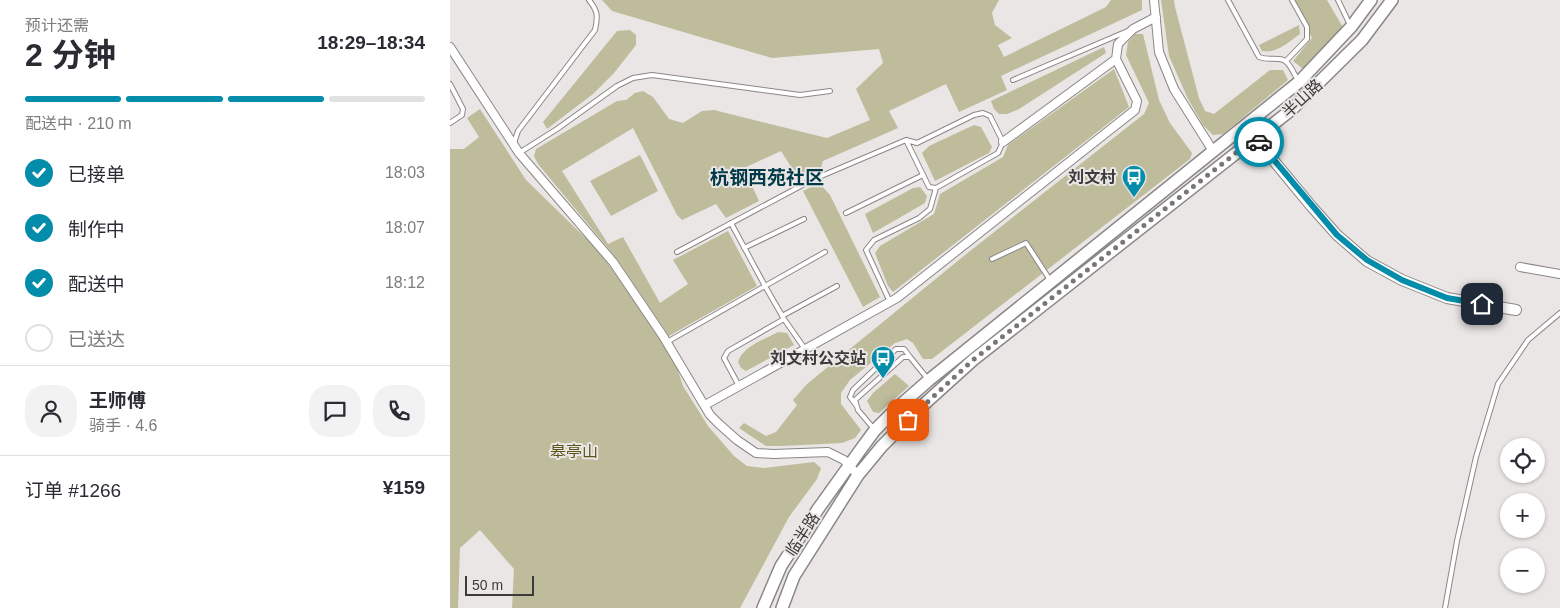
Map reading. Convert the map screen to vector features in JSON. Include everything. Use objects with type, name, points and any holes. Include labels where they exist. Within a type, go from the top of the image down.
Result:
[{"type":"main road","name":"半山路","points":[[849,465],[875,430],[929,380],[1299,82],[1351,27],[1371,0]]},
{"type":"main road","name":"半山路","points":[[858,475],[882,446],[921,407],[973,360],[1291,110],[1362,40],[1392,0]]},
{"type":"main road","name":"临半路","points":[[763,608],[781,566],[849,465]]},
{"type":"main road","name":"临半路","points":[[782,608],[794,576],[858,475]]},
{"type":"street","points":[[1154,0],[1159,52],[1174,88],[1212,151]]},
{"type":"street","points":[[705,405],[890,302],[1135,110],[1137,101],[1116,59],[1118,44],[1133,29],[1156,17]]},
{"type":"street","points":[[450,48],[520,153],[613,262],[719,424],[756,453],[828,452],[844,460],[858,475]]},
{"type":"street","points":[[1003,142],[1116,59]]},
{"type":"street","points":[[1245,126],[1337,235],[1367,260],[1402,280],[1447,298],[1516,310]]},
{"type":"street","points":[[1520,267],[1560,274]]},
{"type":"lane","points":[[514,145],[518,131],[595,30],[598,17],[594,6],[588,0]]},
{"type":"lane","points":[[1228,0],[1259,57],[1266,60],[1280,58],[1286,61],[1299,82]]},
{"type":"lane","points":[[1286,61],[1307,39],[1307,28],[1292,0]]},
{"type":"lane","points":[[1338,0],[1351,27]]},
{"type":"lane","points":[[1014,80],[1133,29]]},
{"type":"lane","points":[[520,153],[617,86],[633,78],[652,75],[800,95],[830,92]]},
{"type":"lane","points":[[450,84],[463,109],[462,115],[450,123]]},
{"type":"lane","points":[[450,94],[454,90]]},
{"type":"lane","points":[[676,252],[812,180],[906,140],[918,143],[974,115],[983,113],[990,116],[1003,142],[998,153],[936,188],[929,187],[906,140]]},
{"type":"lane","points":[[846,214],[923,175]]},
{"type":"lane","points":[[890,302],[866,250],[874,240],[919,218],[930,209],[936,188]]},
{"type":"lane","points":[[744,248],[804,219]]},
{"type":"lane","points":[[731,223],[764,286],[805,349]]},
{"type":"lane","points":[[992,259],[1026,243],[1051,282]]},
{"type":"lane","points":[[666,342],[825,252]]},
{"type":"lane","points":[[739,386],[724,358],[728,351],[837,286]]},
{"type":"lane","points":[[1445,608],[1457,541],[1476,458],[1498,384],[1528,340],[1560,313]]},
{"type":"lane","points":[[875,430],[850,397],[852,390],[896,350],[904,349],[929,380]]},
{"type":"lane","points":[[858,410],[856,400],[903,357],[910,357]]},
{"type":"green space","points":[[602,0],[999,0],[992,13],[995,25],[1012,38],[998,45],[1004,57],[1106,7],[1111,0],[1142,0],[1142,10],[1001,76],[1007,90],[959,112],[946,84],[889,111],[898,128],[823,161],[821,168],[805,177],[798,178],[781,151],[744,168],[759,201],[726,218],[716,204],[682,220],[677,215],[633,128],[562,171],[608,244],[623,237],[660,303],[688,284],[673,260],[728,231],[757,286],[669,336],[617,259],[538,164],[534,156],[536,149],[617,101],[626,100],[635,93],[643,91],[653,97],[669,119],[683,123],[702,111],[714,110],[827,138],[870,120],[856,89],[883,63],[879,49],[772,58],[612,11]]},
{"type":"green space","points":[[1161,0],[1174,0],[1199,98],[1205,111],[1214,114],[1270,70],[1283,70],[1288,80],[1223,134],[1213,135],[1203,125],[1188,99],[1169,56]]},
{"type":"green space","points":[[1291,0],[1327,0],[1344,29],[1337,43],[1303,69],[1293,61],[1312,38]]},
{"type":"green space","points":[[1299,25],[1300,34],[1287,44],[1273,51],[1262,51],[1259,45]]},
{"type":"green space","points":[[630,30],[636,35],[636,45],[614,73],[593,94],[547,129],[543,122],[617,31]]},
{"type":"green space","points":[[1135,34],[1143,34],[1159,100],[1170,123],[1192,153],[1190,159],[932,359],[923,359],[913,343],[907,339],[895,343],[850,380],[841,393],[841,404],[861,430],[855,438],[842,443],[766,446],[739,428],[744,423],[766,436],[776,432],[797,405],[793,400],[807,384],[965,255],[1144,114],[1149,103],[1126,55],[1128,42]]},
{"type":"green space","points":[[1104,47],[1106,53],[1019,109],[1007,114],[999,114],[994,109],[991,101]]},
{"type":"green space","points":[[1114,69],[1129,107],[893,292],[888,286],[875,253],[880,246],[934,214],[940,194],[1003,157],[1008,145]]},
{"type":"green space","name":"皋亭山","points":[[480,109],[526,180],[599,251],[673,355],[683,386],[708,426],[734,456],[747,466],[764,468],[814,462],[821,468],[817,479],[789,517],[740,608],[512,608],[514,569],[480,530],[460,548],[458,608],[450,608],[450,149],[464,149],[479,137],[467,118]]},
{"type":"green space","points":[[974,125],[981,127],[992,147],[989,153],[935,181],[922,153],[929,146]]},
{"type":"green space","points":[[640,155],[658,191],[611,216],[590,181]]},
{"type":"green space","points":[[813,186],[822,186],[830,195],[880,297],[863,307],[803,191]]},
{"type":"green space","points":[[920,187],[927,196],[925,203],[873,233],[865,214],[913,188]]},
{"type":"green space","points":[[778,332],[787,333],[794,345],[746,371],[741,368],[738,362],[744,352]]},
{"type":"green space","points":[[895,374],[909,386],[879,413],[873,412],[867,401],[873,393]]},
{"type":"way so far","points":[[908,420],[973,360],[1255,138],[1259,142]]},
{"type":"place","name":"刘文村","points":[[1134,198]]},
{"type":"place","name":"刘文村公交站","points":[[883,379]]},
{"type":"district","name":"杭钢西苑社区","points":[[767,177]]},
{"type":"route","points":[[1259,142],[1337,235],[1367,260],[1402,280],[1447,298],[1482,304]]}]
